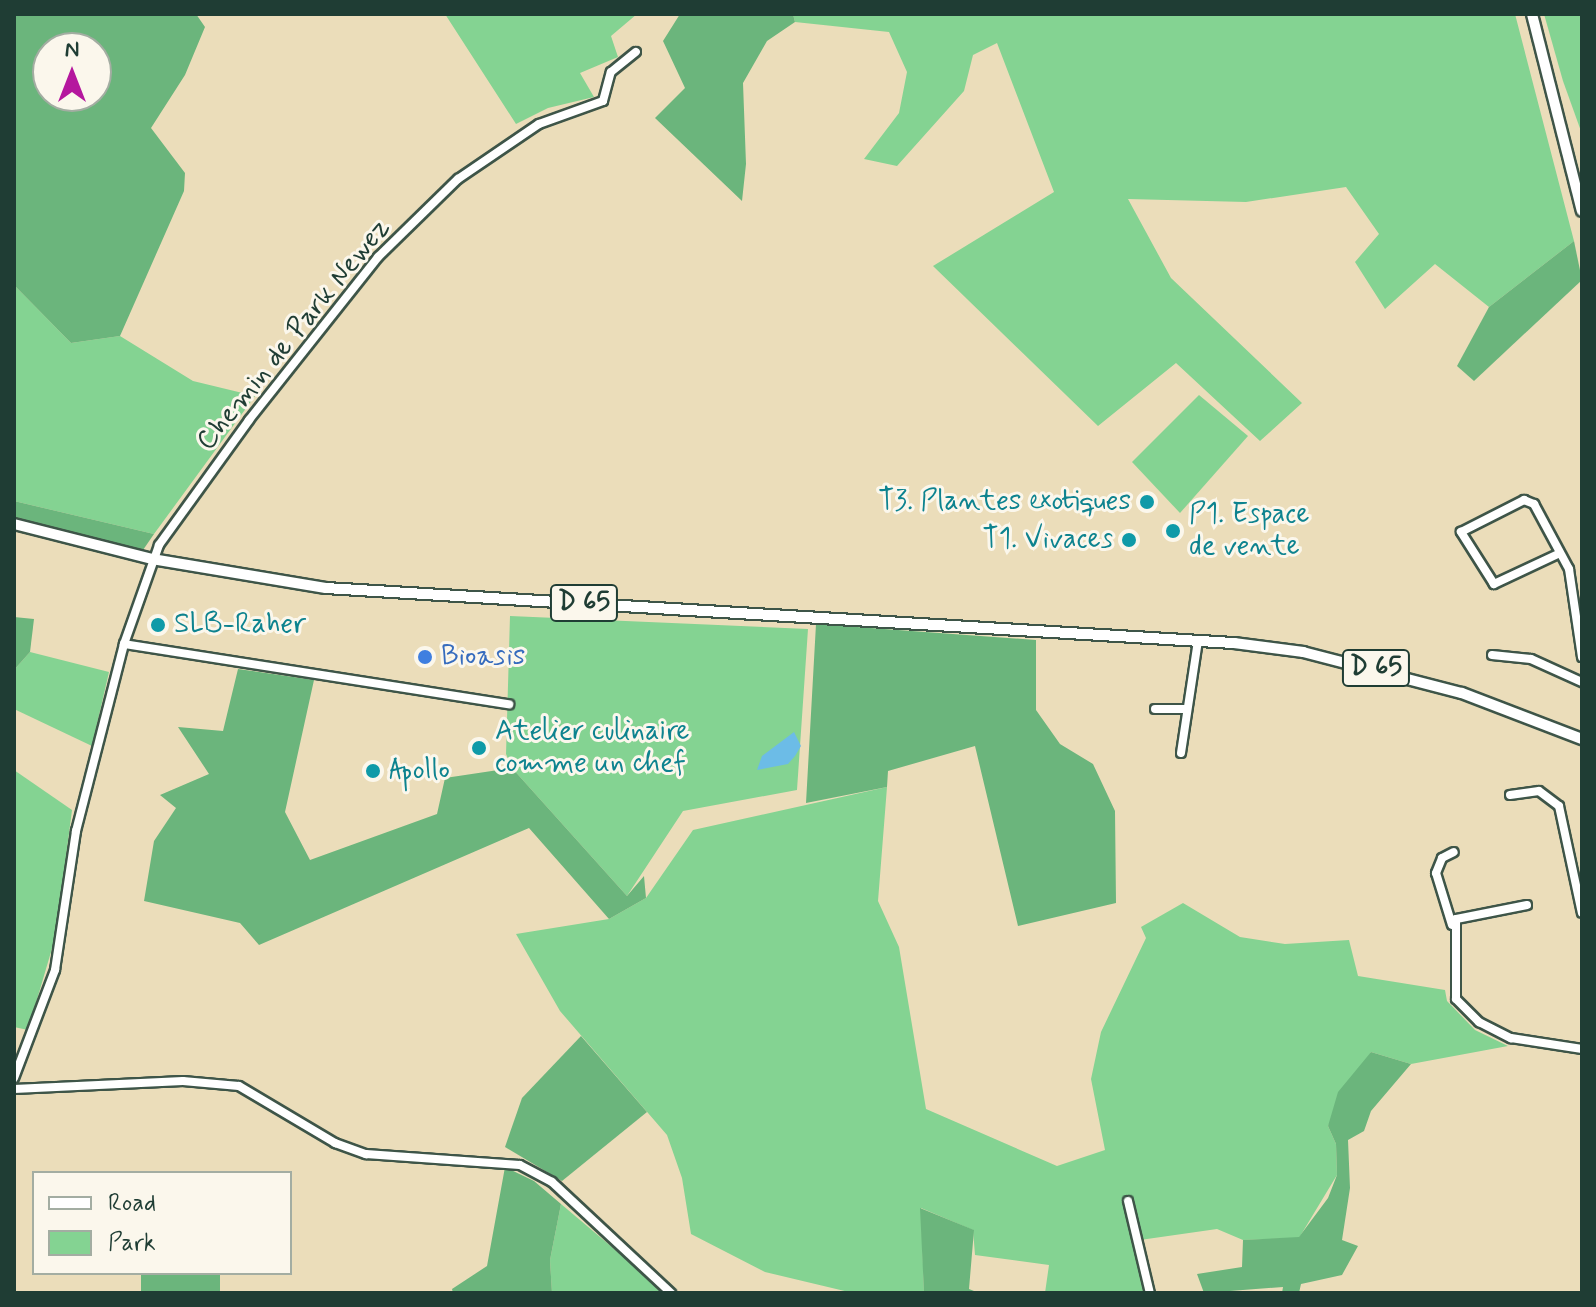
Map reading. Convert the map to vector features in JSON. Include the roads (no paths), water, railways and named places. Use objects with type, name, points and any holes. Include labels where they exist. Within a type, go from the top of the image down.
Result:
[{"type":"main road","points":[[1532,14],[1582,211]]},
{"type":"main road","name":"D 65","points":[[14,524],[152,559],[326,588],[1198,641],[1303,652],[1376,668],[1476,697],[1582,739]]},
{"type":"street","name":"Chemin de Park Newez","points":[[152,559],[249,420],[378,257],[458,179],[539,124],[603,101],[611,72],[636,52]]},
{"type":"street","points":[[1558,554],[1494,584],[1461,532],[1529,499],[1558,554],[1573,585],[1582,657]]},
{"type":"street","points":[[14,1078],[60,952],[73,844],[124,644],[152,559]]},
{"type":"street","points":[[1181,753],[1185,709],[1198,641]]},
{"type":"street","points":[[124,644],[509,704]]},
{"type":"street","points":[[1492,655],[1531,659],[1582,682]]},
{"type":"street","points":[[1155,709],[1185,709]]},
{"type":"street","points":[[1510,795],[1539,791],[1559,806],[1582,913]]},
{"type":"street","points":[[1454,852],[1442,858],[1436,873],[1452,925],[1458,1003],[1479,1022],[1511,1038],[1582,1049]]},
{"type":"street","points":[[1452,925],[1463,914],[1527,905]]},
{"type":"street","points":[[14,1089],[183,1081],[239,1086],[335,1143],[366,1154],[520,1165],[552,1182],[671,1293]]},
{"type":"street","points":[[1128,1201],[1150,1293]]},
{"type":"water","points":[[794,732],[801,746],[788,764],[757,770],[762,756]]},
{"type":"place","name":"T3. Plantes exotiques","points":[[1147,502]]},
{"type":"place","name":"P1. Espace de vente","points":[[1173,531]]},
{"type":"place","name":"T1. Vivaces","points":[[1129,540]]},
{"type":"place","name":"SLB-Raher","points":[[158,625]]},
{"type":"place","name":"Bioasis","points":[[425,657]]},
{"type":"place","name":"Atelier culinaire comme un chef","points":[[479,748]]},
{"type":"place","name":"Apollo","points":[[373,771]]}]
